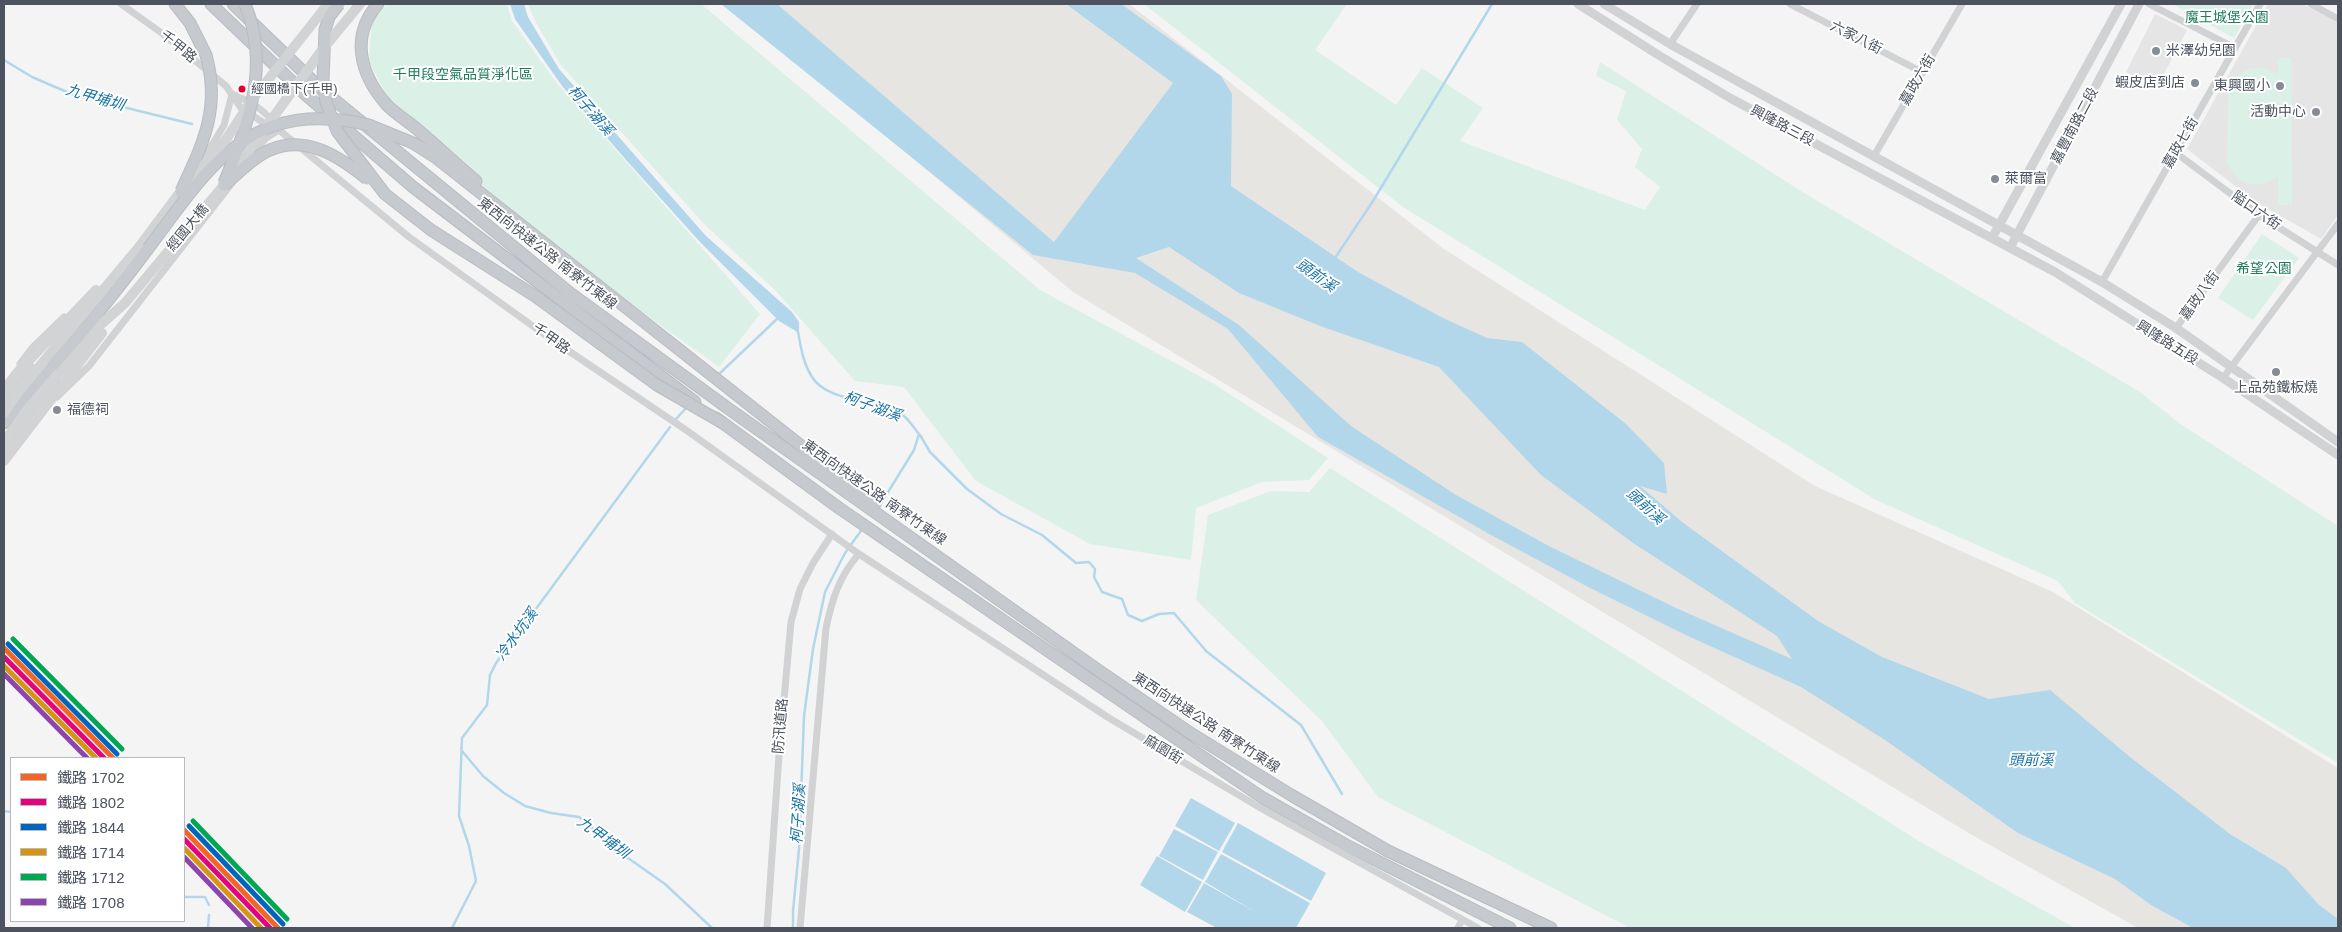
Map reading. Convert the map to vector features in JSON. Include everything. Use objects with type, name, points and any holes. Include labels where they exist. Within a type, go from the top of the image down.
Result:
[{"type":"highway","points":[[175,4],[190,23],[206,55],[211,72],[212,94],[210,116],[204,141],[181,191]]},
{"type":"highway","name":"東西向快速公路 南寮竹東線","points":[[211,4],[306,95],[374,155],[563,303],[839,508],[1263,798],[1346,845],[1510,928]]},
{"type":"highway","name":"東西向快速公路 南寮竹東線","points":[[233,4],[320,88],[570,293],[938,556],[1192,734],[1291,795],[1388,851],[1551,928]]},
{"type":"highway","points":[[224,185],[246,131],[257,79],[255,41],[245,4]]},
{"type":"highway","points":[[340,4],[329,17],[322,50],[326,102],[337,131],[385,194]]},
{"type":"highway","points":[[378,4],[368,15],[362,32],[361,50],[363,67],[374,87],[387,105],[482,186],[511,216]]},
{"type":"highway","points":[[4,423],[99,314],[206,172],[247,137],[274,124],[301,119],[347,120],[390,132],[435,157],[884,511],[938,556]]},
{"type":"highway","points":[[224,185],[269,150],[288,146],[309,146],[327,151],[346,162],[431,230],[534,296],[657,385],[723,423]]},
{"type":"main road","name":"經國大橋","points":[[4,413],[19,391],[139,247],[181,191],[227,138],[252,100],[328,4]]},
{"type":"main road","name":"經國大橋","points":[[4,442],[27,410],[98,328],[126,303],[224,185],[322,50],[360,4]]},
{"type":"main road","points":[[4,390],[17,373],[139,247]]},
{"type":"main road","points":[[4,461],[126,303]]},
{"type":"street","name":"千甲路","points":[[121,4],[162,34],[226,86],[232,94],[247,100],[271,117],[279,130],[410,237],[548,337],[686,430],[859,554]]},
{"type":"street","name":"興隆路三段","points":[[1578,4],[1730,98],[1992,238]]},
{"type":"street","name":"興隆路三段","points":[[1604,4],[1670,44],[2000,226]]},
{"type":"street","points":[[1670,44],[1697,4]]},
{"type":"street","name":"六家八街","points":[[1790,4],[1801,6],[1922,72]]},
{"type":"street","name":"嘉政六街","points":[[1874,156],[1962,4]]},
{"type":"street","name":"嘉豐南路二段","points":[[1992,238],[2121,4]]},
{"type":"street","name":"嘉豐南路二段","points":[[2010,248],[2139,4]]},
{"type":"street","points":[[2148,4],[2235,48]]},
{"type":"street","name":"嘉政七街","points":[[2102,282],[2260,4]]},
{"type":"street","points":[[2311,4],[2338,19]]},
{"type":"street","points":[[4,385],[33,347],[65,316],[86,297],[122,275],[166,219],[224,125],[232,94]]},
{"type":"street","points":[[4,466],[55,399],[82,374],[266,138],[279,130]]},
{"type":"street","points":[[215,141],[219,152],[235,163],[247,162]]},
{"type":"street","points":[[215,141],[227,142],[243,151],[247,162]]},
{"type":"street","name":"隘口六街","points":[[2176,152],[2259,215],[2338,265]]},
{"type":"street","name":"嘉政八街","points":[[2176,328],[2259,215]]},
{"type":"street","points":[[2223,378],[2338,224]]},
{"type":"street","name":"興隆路五段","points":[[2000,226],[2102,282],[2176,328],[2338,442]]},
{"type":"street","name":"興隆路五段","points":[[1992,238],[2055,272],[2223,378],[2338,455]]},
{"type":"street","points":[[86,297],[104,306],[118,327]]},
{"type":"street","points":[[65,316],[77,332],[102,348]]},
{"type":"street","points":[[4,402],[48,349],[59,322]]},
{"type":"street","points":[[4,452],[69,370],[94,358]]},
{"type":"street","name":"防汛道路","points":[[767,928],[778,764],[791,622],[800,589],[813,563],[832,534]]},
{"type":"street","points":[[800,928],[826,628],[834,596],[847,568],[859,554]]},
{"type":"street","name":"麻園街","points":[[859,554],[1109,718],[1264,810],[1427,898],[1478,928]]},
{"type":"street","points":[[1458,928],[1462,920]]},
{"type":"shaded area","name":"東興國小","points":[[2268,4],[2303,4],[2338,23],[2338,215],[2321,239],[2256,202],[2187,149]]},
{"type":"shaded area","name":"米澤幼兒園","points":[[2155,14],[2187,30],[2157,87],[2126,72]]},
{"type":"green space","name":"千甲段空氣品質淨化區","points":[[387,4],[507,4],[512,21],[555,81],[760,314],[719,367],[642,312],[514,214],[393,107],[369,62],[372,22]]},
{"type":"green space","points":[[528,4],[701,4],[1040,290],[1214,384],[1328,458],[1309,480],[1262,482],[1196,508],[1191,560],[1090,544],[976,481],[904,387],[855,381],[776,291],[704,224],[561,65],[535,21]]},
{"type":"green space","points":[[1144,4],[1347,4],[1315,50],[1396,105],[1422,68],[1483,108],[1460,141],[1645,210],[1660,187],[1635,167],[1642,149],[1617,120],[1626,91],[1596,76],[1600,62],[1804,193],[2140,392],[2179,423],[2338,526],[2338,763],[2075,603],[2058,581],[1876,500],[1403,207]]},
{"type":"green space","name":"魔王城堡公園","points":[[2172,4],[2253,4],[2234,38]]},
{"type":"green space","points":[[2278,58],[2291,58],[2292,205],[2278,205],[2278,176],[2263,184],[2248,184],[2236,176],[2227,161],[2228,94],[2231,85],[2241,73],[2254,68],[2269,70],[2278,74]]},
{"type":"green space","name":"希望公園","points":[[2262,234],[2299,258],[2253,320],[2218,298]]},
{"type":"green space","points":[[1330,468],[1922,843],[2075,928],[1630,928],[1378,797],[1322,721],[1196,600],[1208,515],[1271,491],[1309,492]]},
{"type":"sand","points":[[728,4],[1129,4],[1444,249],[1815,486],[2053,592],[2338,768],[2338,928],[2138,928],[1972,835],[1073,292]]},
{"type":"water","points":[[510,4],[524,4],[528,17],[559,69],[706,236],[792,312],[799,322],[799,333],[779,321],[700,242],[627,161],[562,86],[515,19]]},
{"type":"water","name":"頭前溪","points":[[721,4],[777,4],[1054,242],[1173,83],[1066,4],[1121,4],[1221,76],[1232,94],[1231,186],[1358,272],[1443,318],[1487,338],[1522,342],[1626,424],[1664,463],[1667,494],[1640,486],[1682,522],[1818,621],[1882,657],[1989,699],[2050,690],[2130,757],[2230,834],[2286,868],[2318,904],[2338,919],[2338,928],[2193,928],[2151,905],[2115,879],[2018,833],[1885,740],[1801,687],[1690,637],[1590,588],[1491,535],[1318,437],[1228,329],[1135,273],[1033,255]],"holes":[[[1169,247],[1239,293],[1320,326],[1439,367],[1541,475],[1633,543],[1777,636],[1792,659],[1676,608],[1547,545],[1456,495],[1351,426],[1239,325],[1136,258]]]},
{"type":"water","points":[[1191,798],[1235,823],[1219,851],[1175,826]]},
{"type":"water","points":[[1238,823],[1326,873],[1311,901],[1222,852]]},
{"type":"water","points":[[1174,829],[1218,852],[1203,880],[1159,856]]},
{"type":"water","points":[[1221,854],[1310,903],[1296,928],[1217,928],[1187,912],[1204,883],[1259,914],[1205,882]]},
{"type":"water","points":[[1157,856],[1202,882],[1185,912],[1140,885]]},
{"type":"waterway","points":[[1335,258],[1373,201],[1492,4]]},
{"type":"waterway","name":"九甲埔圳","points":[[4,60],[32,77],[74,95],[192,124]]},
{"type":"waterway","name":"冷水坑溪","points":[[717,376],[778,318]]},
{"type":"waterway","name":"柯子湖溪","points":[[798,332],[806,366],[812,377],[820,385],[830,392],[894,411],[904,416],[919,434],[914,450],[880,505]]},
{"type":"waterway","name":"冷水坑溪","points":[[676,419],[687,407]]},
{"type":"waterway","name":"冷水坑溪","points":[[452,928],[476,881],[469,846],[459,816],[462,738],[487,705],[490,675],[496,663],[670,427]]},
{"type":"waterway","points":[[920,435],[930,452],[967,489],[1001,514],[1042,535],[1076,563],[1089,562],[1095,569],[1094,577],[1102,592],[1122,599],[1128,615],[1142,621],[1159,614],[1174,613],[1206,651],[1301,725],[1342,794]]},
{"type":"waterway","name":"柯子湖溪","points":[[793,928],[799,849],[804,716],[813,649],[825,592],[845,553],[863,528]]},
{"type":"waterway","name":"九甲埔圳","points":[[462,751],[483,776],[504,793],[525,806],[551,813],[579,817],[628,858],[665,884],[712,928]]},
{"type":"waterway","points":[[4,811],[10,812]]},
{"type":"waterway","points":[[185,897],[205,897],[209,905]]},
{"type":"waterway","points":[[208,928],[209,915]]},
{"type":"rail line","name":"1712","points":[[13,639],[122,749]]},
{"type":"rail line","name":"1844","points":[[8,644],[117,754]]},
{"type":"rail line","name":"1702","points":[[4,648],[112,757]]},
{"type":"rail line","name":"1802","points":[[4,657],[103,757]]},
{"type":"rail line","name":"1714","points":[[4,666],[95,757]]},
{"type":"rail line","name":"1708","points":[[4,674],[86,757]]},
{"type":"rail line","name":"1712","points":[[193,821],[287,919]]},
{"type":"rail line","name":"1844","points":[[189,826],[283,924]]},
{"type":"rail line","name":"1702","points":[[185,831],[278,928]]},
{"type":"rail line","name":"1802","points":[[185,840],[270,928]]},
{"type":"rail line","name":"1714","points":[[185,849],[261,928]]},
{"type":"rail line","name":"1708","points":[[185,858],[252,928]]},
{"type":"place","name":"米澤幼兒園","points":[[2156,51]]},
{"type":"place","name":"蝦皮店到店","points":[[2195,83]]},
{"type":"place","name":"東興國小","points":[[2280,86]]},
{"type":"place","name":"經國橋下(千甲)","points":[[242,89]]},
{"type":"place","name":"活動中心","points":[[2316,112]]},
{"type":"place","name":"萊爾富","points":[[1995,179]]},
{"type":"place","name":"上品苑鐵板燒","points":[[2276,372]]},
{"type":"place","name":"福德祠","points":[[57,410]]}]
